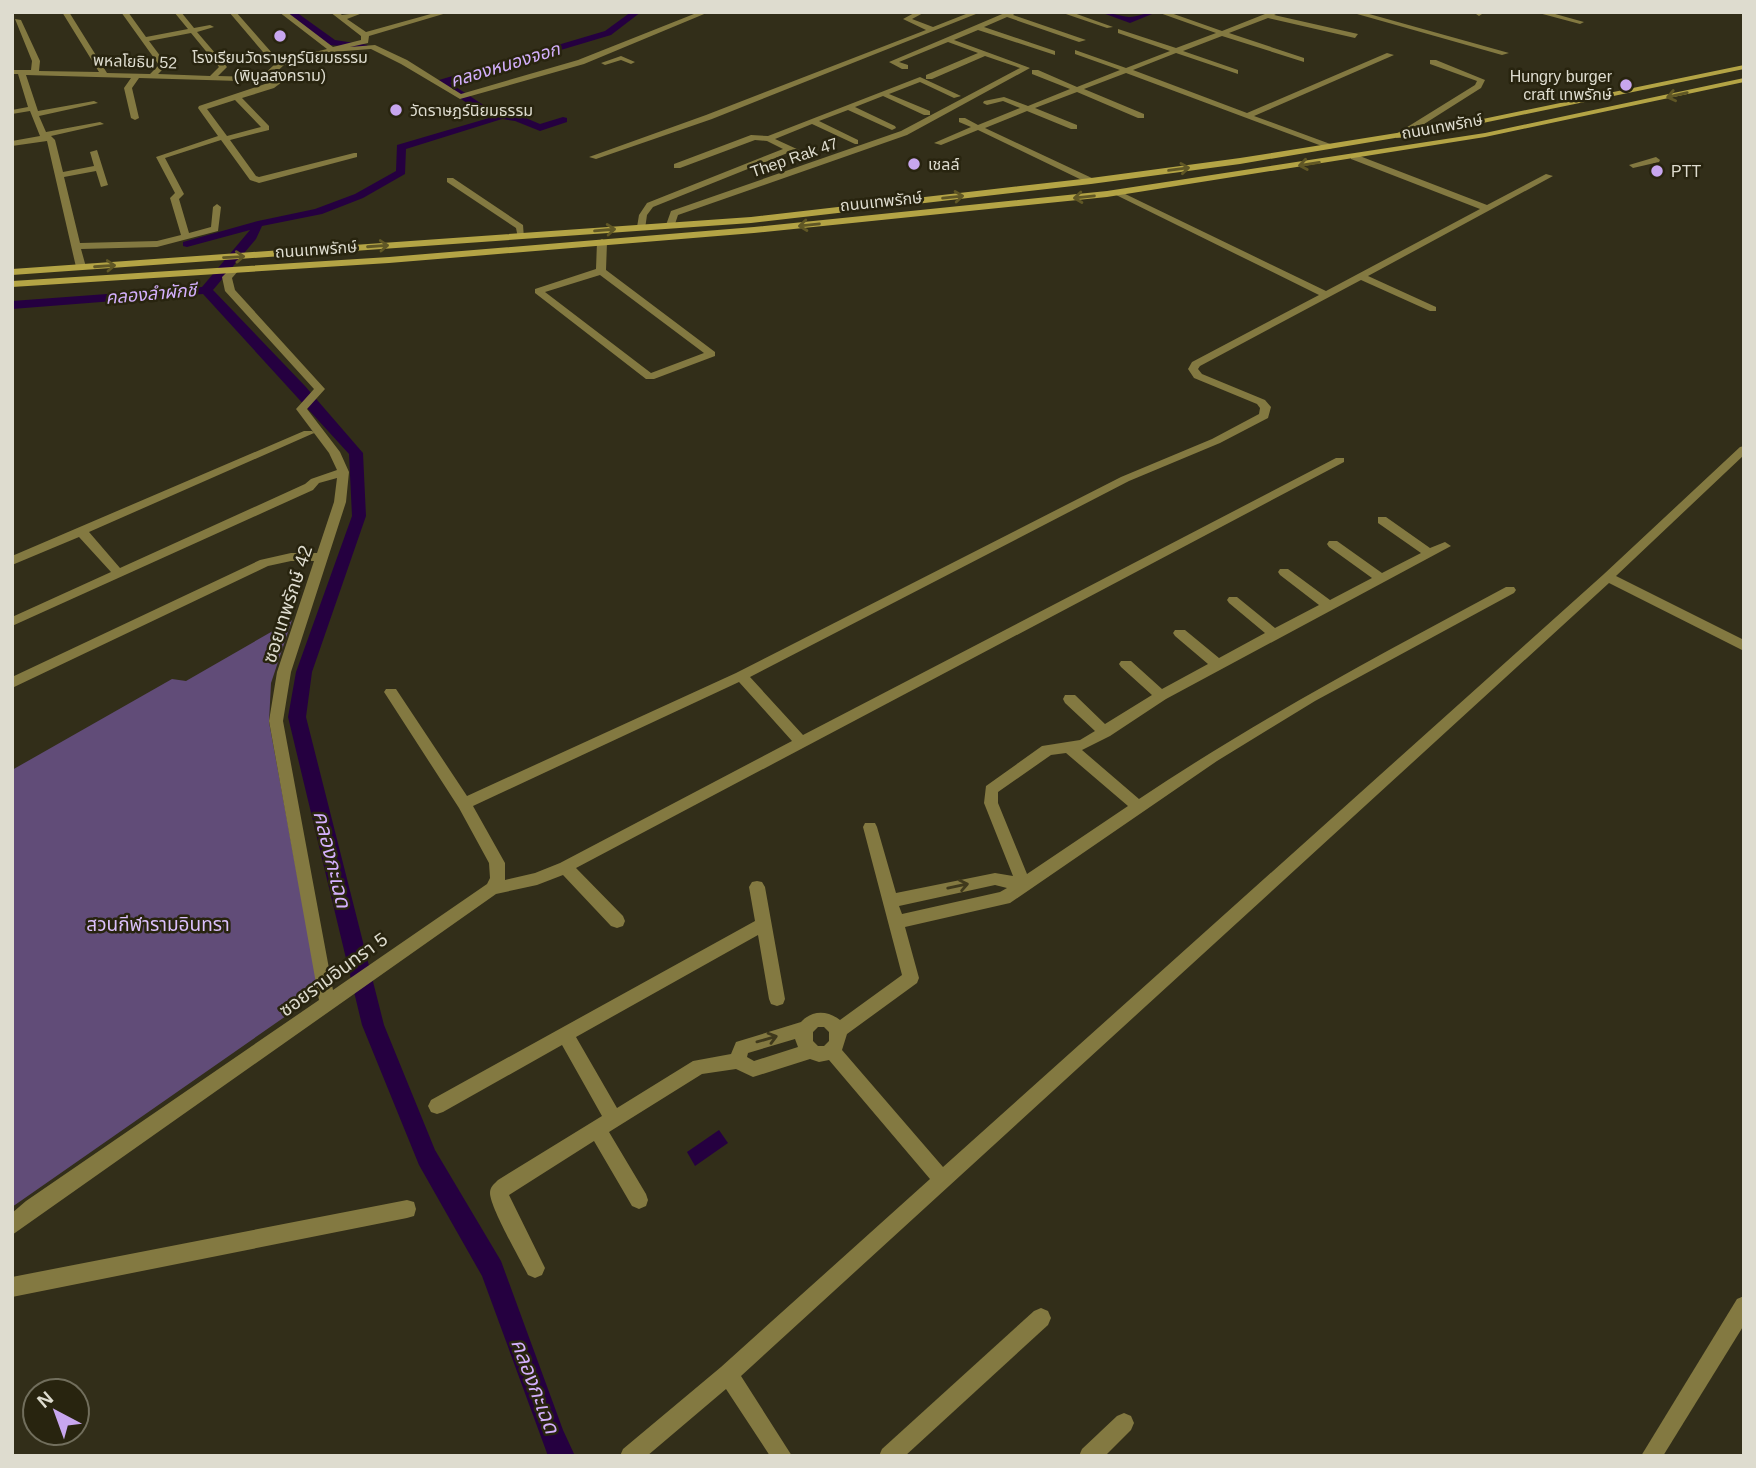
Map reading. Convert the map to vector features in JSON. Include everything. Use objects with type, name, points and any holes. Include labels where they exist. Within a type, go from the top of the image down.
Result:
[{"type":"main road","name":"ถนนเทพรักษ์","points":[[12,272],[751,219],[1091,181],[1330,147],[1478,122],[1744,67]]},
{"type":"main road","name":"ถนนเทพรักษ์","points":[[12,284],[754,230],[1116,193],[1496,133],[1744,80]]},
{"type":"main road","points":[[1517,115],[1512,118],[1515,122],[1533,125]]},
{"type":"main road","points":[[1478,122],[1497,126],[1496,133]]},
{"type":"street","points":[[65,12],[104,74]]},
{"type":"street","points":[[124,12],[163,65],[152,76]]},
{"type":"street","points":[[177,12],[223,67],[212,78]]},
{"type":"street","points":[[232,12],[278,65]]},
{"type":"street","points":[[282,12],[333,49],[372,47],[404,61],[460,97],[581,62],[706,12]]},
{"type":"street","points":[[333,12],[365,38]]},
{"type":"street","points":[[341,18],[362,12]]},
{"type":"street","points":[[264,79],[278,65],[447,12]]},
{"type":"street","points":[[922,12],[906,19],[933,30]]},
{"type":"street","points":[[593,158],[709,117],[978,12]]},
{"type":"street","points":[[1063,12],[1109,27]]},
{"type":"street","points":[[1160,12],[1301,60]]},
{"type":"street","points":[[1255,12],[1355,36]]},
{"type":"street","points":[[938,143],[1277,12]]},
{"type":"street","points":[[1353,12],[1505,53]]},
{"type":"street","points":[[1538,12],[1580,22]]},
{"type":"street","points":[[905,67],[893,62],[1010,14],[1082,40]]},
{"type":"street","points":[[17,20],[36,61],[35,72]]},
{"type":"street","points":[[144,40],[210,27]]},
{"type":"street","points":[[978,27],[1052,53]]},
{"type":"street","points":[[1121,31],[1235,72]]},
{"type":"street","points":[[884,94],[930,116],[1026,68],[948,40]]},
{"type":"street","points":[[1078,52],[1132,70],[1330,147]]},
{"type":"street","points":[[929,77],[985,53]]},
{"type":"street","points":[[1249,115],[1390,55]]},
{"type":"street","points":[[581,62],[593,67],[621,58],[631,62]]},
{"type":"street","points":[[1399,135],[1478,86],[1481,80],[1433,62]]},
{"type":"street","points":[[17,72],[41,133],[51,140],[81,267]]},
{"type":"street","name":"พหลโยธิน 52","points":[[17,72],[264,79]]},
{"type":"street","points":[[1035,72],[1141,116]]},
{"type":"street","points":[[135,118],[128,88],[137,75]]},
{"type":"street","points":[[264,79],[279,80],[271,86],[202,108],[253,178],[260,180],[354,155]]},
{"type":"street","points":[[769,139],[920,79],[957,96]]},
{"type":"street","points":[[186,238],[174,198],[180,194],[160,157],[265,129],[237,97]]},
{"type":"street","points":[[986,103],[1001,99],[1074,127]]},
{"type":"street","points":[[12,112],[94,103]]},
{"type":"street","points":[[848,107],[892,128]]},
{"type":"street","name":"Thep Rak 47","points":[[671,225],[674,214],[904,133],[930,116]]},
{"type":"street","points":[[962,120],[1091,181]]},
{"type":"street","points":[[812,121],[855,142]]},
{"type":"street","points":[[12,144],[100,124]]},
{"type":"street","points":[[677,166],[754,137],[769,139],[809,158]]},
{"type":"street","points":[[642,227],[643,215],[650,205],[790,149]]},
{"type":"street","points":[[94,152],[104,184]]},
{"type":"street","points":[[1354,157],[1486,208]]},
{"type":"street","points":[[1633,165],[1656,160]]},
{"type":"street","points":[[58,176],[99,168]]},
{"type":"street","points":[[464,804],[741,676],[1125,478],[1216,441],[1264,416],[1266,407],[1261,402],[1198,376],[1193,369],[1196,364],[1549,176]]},
{"type":"street","points":[[450,180],[520,227],[521,236]]},
{"type":"street","points":[[1116,193],[1327,295]]},
{"type":"street","points":[[76,246],[152,244],[186,238],[215,229],[217,207]]},
{"type":"street","points":[[601,271],[602,242]]},
{"type":"street","points":[[12,622],[309,487],[342,478],[334,452],[302,412],[304,403],[320,389],[317,383],[230,291],[227,277],[230,270]]},
{"type":"street","points":[[601,271],[667,321],[711,354],[650,377],[538,291],[601,271]]},
{"type":"street","points":[[1362,277],[1433,309]]},
{"type":"street","points":[[12,561],[308,433]]},
{"type":"street","points":[[630,1456],[728,1374],[1608,577],[1744,449]]},
{"type":"street","points":[[492,889],[537,879],[565,867],[1340,460]]},
{"type":"street","name":"ซอยเทพรักษ์ 42","points":[[328,1005],[276,720],[284,673],[340,502],[342,478]]},
{"type":"street","points":[[1382,520],[1430,554]]},
{"type":"street","points":[[81,531],[119,573]]},
{"type":"street","points":[[1333,544],[1381,579]]},
{"type":"street","points":[[1024,885],[991,803],[991,790],[1046,750],[1083,745],[1161,696],[1445,546]]},
{"type":"street","points":[[12,683],[264,564],[291,557],[321,557]]},
{"type":"street","points":[[1284,572],[1329,606]]},
{"type":"street","points":[[1608,577],[1744,646]]},
{"type":"street","points":[[897,922],[1004,898],[1212,757],[1310,698],[1510,590]]},
{"type":"street","points":[[1233,600],[1274,634]]},
{"type":"street","points":[[1180,633],[1218,665]]},
{"type":"street","points":[[1126,664],[1161,696]]},
{"type":"street","points":[[741,676],[801,742]]},
{"type":"street","points":[[391,692],[464,804],[497,863],[498,879],[492,889]]},
{"type":"street","points":[[1070,699],[1105,732]]},
{"type":"street","points":[[1070,748],[1139,807]]},
{"type":"street","points":[[838,1031],[911,978],[870,827]]},
{"type":"street","points":[[565,867],[617,921]]},
{"type":"street","points":[[891,901],[995,879],[1024,885]]},
{"type":"street","points":[[757,887],[777,999]]},
{"type":"street","name":"ซอยรามอินทรา 5","points":[[12,1226],[33,1208],[492,889]]},
{"type":"street","points":[[438,1105],[764,923]]},
{"type":"street","points":[[737,1061],[742,1047],[806,1028],[815,1022],[827,1021],[838,1031],[839,1042],[832,1051],[821,1054],[811,1051],[804,1043],[806,1028]]},
{"type":"street","points":[[565,1034],[613,1118]]},
{"type":"street","points":[[536,1268],[499,1191],[699,1067],[737,1061],[752,1069],[811,1051]]},
{"type":"street","points":[[832,1051],[942,1180]]},
{"type":"street","points":[[597,1129],[639,1200]]},
{"type":"street","points":[[12,1287],[407,1209]]},
{"type":"street","points":[[1651,1456],[1744,1306]]},
{"type":"street","points":[[889,1456],[1041,1318]]},
{"type":"street","points":[[728,1374],[782,1456]]},
{"type":"street","points":[[1089,1456],[1124,1423]]},
{"type":"green space","name":"สวนกีฬารามอินทรา","points":[[292,620],[271,683],[269,722],[319,993],[12,1207],[12,770],[172,679],[186,681]]},
{"type":"shaded area","points":[[719,1130],[728,1143],[695,1166],[687,1152]]},
{"type":"waterway","points":[[290,12],[333,43],[363,45]]},
{"type":"waterway","name":"คลองหนองจอก","points":[[491,115],[442,82],[608,33],[637,12]]},
{"type":"waterway","points":[[1104,12],[1130,20],[1153,12]]},
{"type":"waterway","name":"คลองหนองจอก","points":[[258,224],[318,212],[359,196],[401,172],[401,147],[497,119],[491,115]]},
{"type":"waterway","points":[[491,115],[517,118],[540,128],[563,120]]},
{"type":"waterway","name":"คลองหนองจอก","points":[[187,244],[258,224]]},
{"type":"waterway","name":"คลองลำผักชี","points":[[206,290],[252,237],[258,224]]},
{"type":"waterway","name":"คลองลำผักชี","points":[[12,305],[206,290]]},
{"type":"waterway","name":"คลองกะเฉด","points":[[206,290],[300,389],[356,453],[359,516],[304,672],[297,717],[373,1025],[427,1157],[492,1270],[552,1437],[562,1456]]},
{"type":"place","name":"โรงเรียนวัดราษฎร์นิยมธรรม (พิบูลสงคราม)","points":[[280,36]]},
{"type":"place","name":"Hungry burger craft เทพรักษ์","points":[[1626,85]]},
{"type":"place","name":"วัดราษฎร์นิยมธรรม","points":[[396,110]]},
{"type":"place","name":"เชลล์","points":[[914,164]]},
{"type":"place","name":"PTT","points":[[1657,171]]}]
